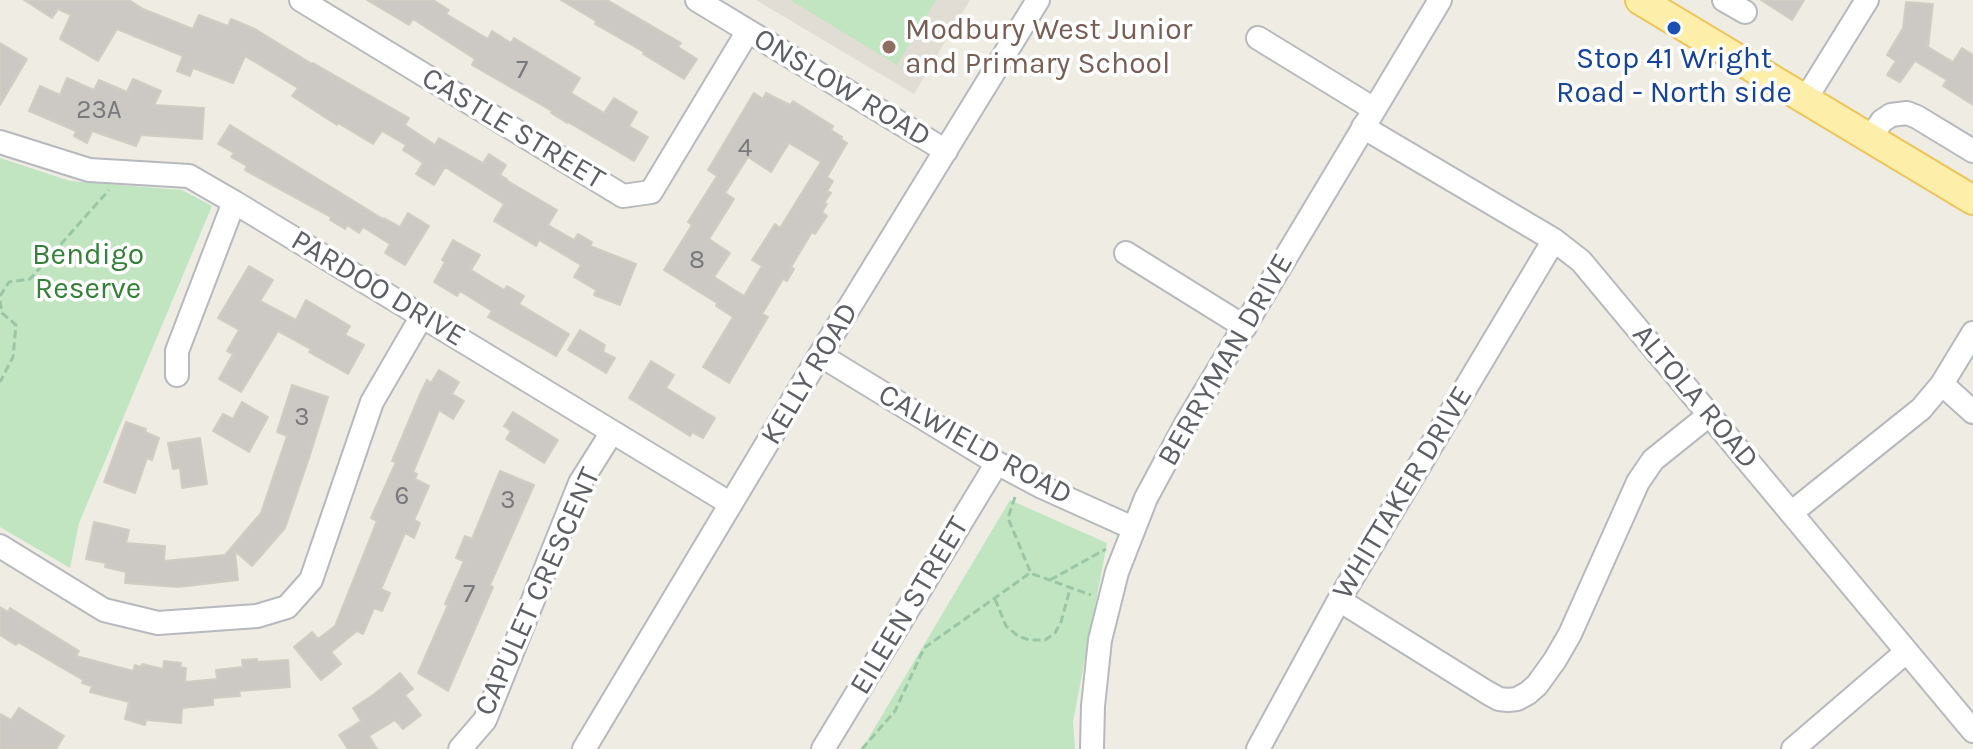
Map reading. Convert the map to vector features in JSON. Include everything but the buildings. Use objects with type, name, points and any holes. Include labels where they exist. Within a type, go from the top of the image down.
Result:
[{"type":"main road","points":[[1640,0],[1973,200]]},
{"type":"street","name":"CASTLE STREET","points":[[301,0],[623,196],[651,192],[748,31]]},
{"type":"street","name":"ONSLOW ROAD","points":[[697,0],[946,151]]},
{"type":"street","name":"KELLY ROAD","points":[[584,749],[820,355],[1038,0]]},
{"type":"street","name":"BERRYMAN DRIVE","points":[[1092,749],[1100,640],[1117,572],[1133,528],[1166,458],[1440,0]]},
{"type":"street","points":[[1724,0],[1745,12]]},
{"type":"street","points":[[1805,100],[1867,0]]},
{"type":"street","name":"ALTOLA ROAD","points":[[1258,38],[1368,118],[1581,261],[1973,731]]},
{"type":"street","points":[[1870,138],[1882,121],[1891,115],[1907,113],[1973,151]]},
{"type":"street","name":"PARDOO DRIVE","points":[[0,142],[89,170],[189,176],[731,504]]},
{"type":"street","points":[[177,375],[177,351],[234,202]]},
{"type":"street","name":"WHITTAKER DRIVE","points":[[1258,749],[1339,600],[1554,240]]},
{"type":"street","points":[[1126,253],[1245,327]]},
{"type":"street","points":[[0,546],[104,610],[158,623],[257,616],[287,607],[311,580],[372,402],[422,316]]},
{"type":"street","points":[[1791,513],[1902,426],[1932,398],[1973,333]]},
{"type":"street","name":"CALWIELD ROAD","points":[[820,355],[997,463],[1133,528]]},
{"type":"street","points":[[1942,384],[1973,412]]},
{"type":"street","points":[[1339,600],[1488,693],[1499,699],[1517,699],[1537,685],[1566,641],[1630,497],[1646,469],[1709,415]]},
{"type":"street","name":"CAPULET CRESCENT","points":[[460,749],[485,720],[580,483],[612,432]]},
{"type":"street","name":"EILEEN STREET","points":[[823,749],[997,463]]},
{"type":"street","points":[[1793,749],[1906,652]]},
{"type":"path","points":[[0,382],[13,357],[16,325],[2,313],[0,298],[9,282],[30,279],[125,172]]},
{"type":"path","points":[[1018,489],[1008,518],[1030,573],[1098,598]]},
{"type":"path","points":[[1050,580],[1111,545]]},
{"type":"path","points":[[862,749],[895,711],[924,648],[1030,573]]},
{"type":"path","points":[[995,599],[1006,626],[1018,636],[1045,640],[1055,633],[1061,622],[1071,588]]},
{"type":"shaded area","name":"Modbury West Junior and Primary School","points":[[756,0],[970,0],[914,94]]},
{"type":"green space","points":[[790,0],[936,0],[897,65]]},
{"type":"green space","name":"Bendigo Reserve","points":[[0,158],[70,181],[182,190],[212,206],[79,523],[70,568],[0,527]]},
{"type":"green space","points":[[1010,500],[1107,543],[1073,722],[1075,749],[862,749]]},
{"type":"place","name":"Stop 41 Wright Road - North side","points":[[1674,28]]},
{"type":"place","name":"Modbury West Junior and Primary School","points":[[889,47]]}]
